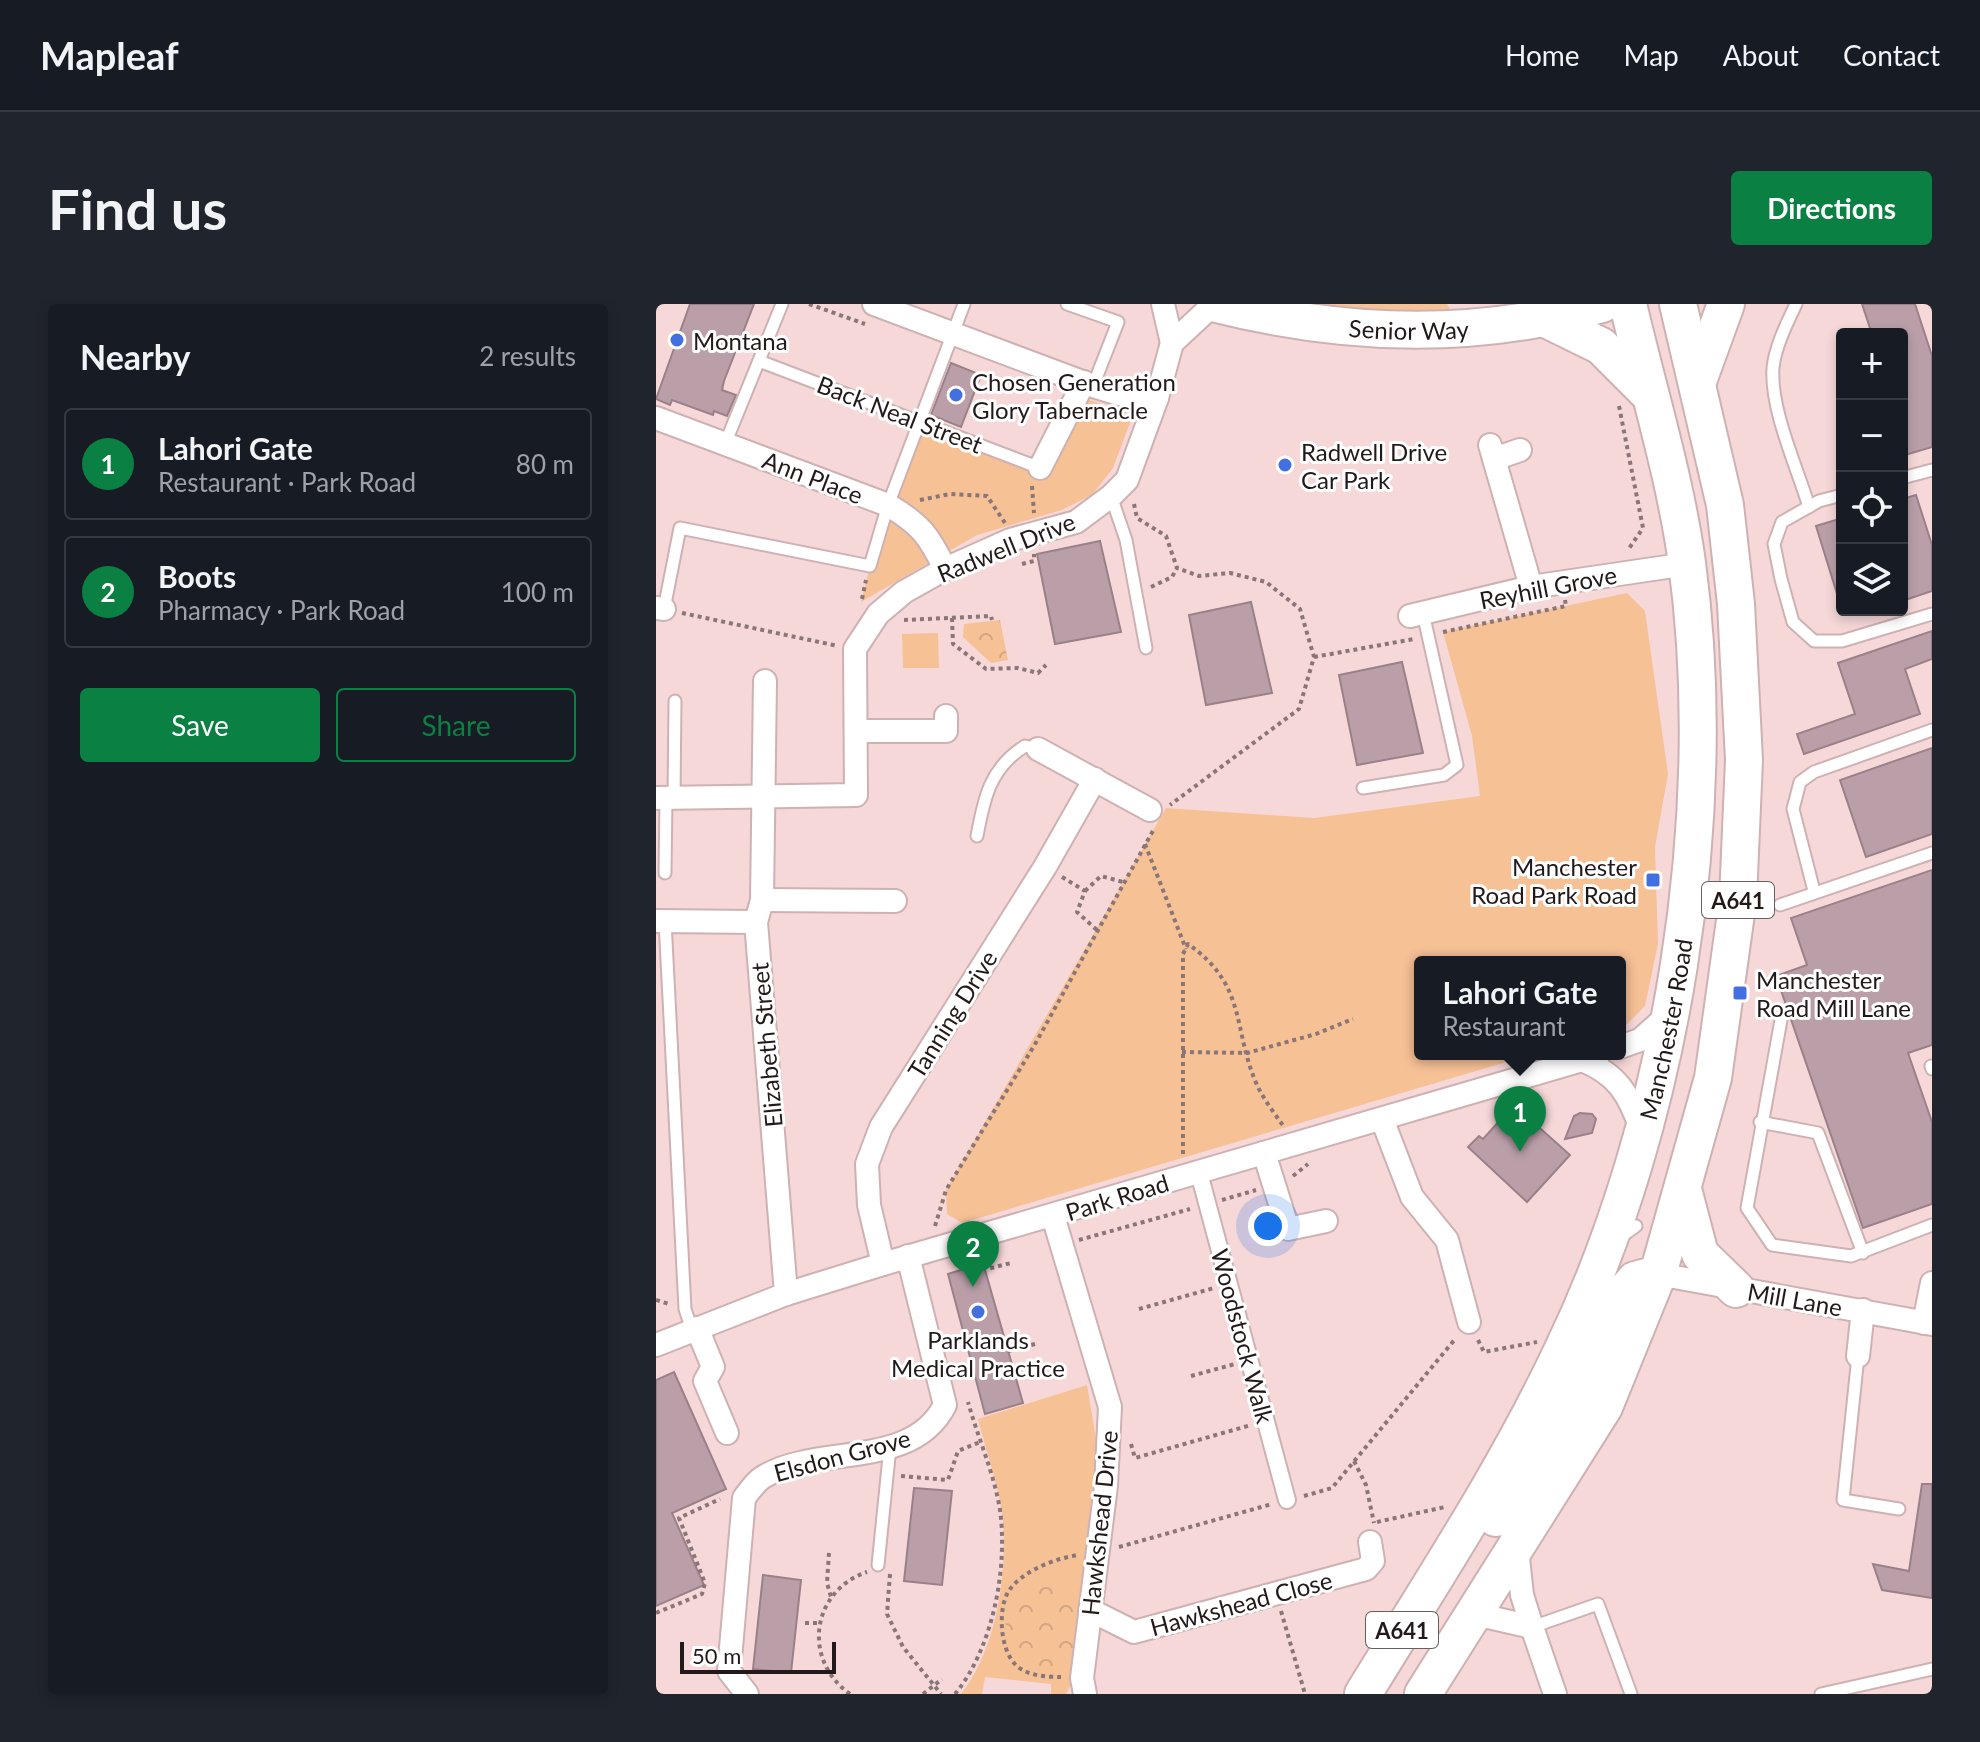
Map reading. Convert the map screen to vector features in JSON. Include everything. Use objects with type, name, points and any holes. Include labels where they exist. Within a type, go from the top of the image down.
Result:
[{"type":"main road","name":"Senior Way","points":[[1215,304],[1294,321],[1368,331],[1530,323],[1602,304]]},
{"type":"main road","points":[[1470,304],[1489,319],[1530,323],[1601,346],[1634,398]]},
{"type":"main road","name":"Manchester Road","points":[[1363,1694],[1545,1400],[1621,1235],[1672,1011],[1689,884],[1696,774],[1695,661],[1687,564],[1671,478],[1634,398],[1628,304]]},
{"type":"main road","name":"A641","points":[[1423,1694],[1604,1407],[1658,1274],[1713,1078],[1738,899],[1744,760],[1736,604],[1725,505],[1678,304]]},
{"type":"main road","points":[[1697,382],[1726,304]]},
{"type":"main road","points":[[1683,1191],[1693,1239],[1700,1254],[1736,1289]]},
{"type":"main road","points":[[1621,1235],[1625,1257],[1658,1274]]},
{"type":"main road","points":[[1411,1616],[1450,1587],[1505,1503],[1567,1421],[1622,1295],[1635,1280],[1658,1274]]},
{"type":"street","points":[[874,304],[1119,394],[1157,398]]},
{"type":"street","name":"Radwell Drive","points":[[855,649],[873,621],[904,592],[945,569],[1010,540],[1076,522],[1127,480],[1157,398],[1172,343],[1163,304]]},
{"type":"street","points":[[1172,343],[1215,304]]},
{"type":"street","points":[[1035,466],[1089,384]]},
{"type":"street","name":"Ann Place","points":[[656,418],[888,505],[917,523],[931,540],[945,569]]},
{"type":"street","points":[[1520,450],[1492,452],[1531,587]]},
{"type":"street","name":"Reyhill Grove","points":[[1416,614],[1531,587],[1687,564]]},
{"type":"street","points":[[665,798],[856,795],[855,649]]},
{"type":"street","name":"Elizabeth Street","points":[[765,681],[759,911],[786,1294]]},
{"type":"street","points":[[856,731],[946,731],[946,716]]},
{"type":"street","points":[[1038,749],[1158,814]]},
{"type":"street","name":"Tanning Drive","points":[[883,1264],[869,1205],[867,1164],[881,1127],[1045,867],[1095,779]]},
{"type":"street","points":[[660,921],[895,901]]},
{"type":"street","points":[[1626,1045],[1640,1040],[1672,1011]]},
{"type":"street","name":"Park Road","points":[[656,1345],[786,1294],[908,1256],[1053,1216],[1574,1060]]},
{"type":"street","name":"Park Road","points":[[1592,1060],[1624,1088],[1643,1134]]},
{"type":"street","points":[[1382,1119],[1412,1197],[1447,1240],[1469,1322]]},
{"type":"street","points":[[1264,1153],[1288,1229],[1326,1221]]},
{"type":"street","name":"Woodstock Walk","points":[[1192,1174],[1229,1283],[1287,1500]]},
{"type":"street","name":"Hawkshead Drive","points":[[1053,1216],[1110,1407],[1106,1486],[1082,1678],[1077,1691]]},
{"type":"street","points":[[908,1256],[956,1402]]},
{"type":"street","name":"Mill Lane","points":[[1658,1274],[1928,1324]]},
{"type":"street","points":[[1928,1324],[1932,1283]]},
{"type":"street","points":[[1858,1356],[1863,1310]]},
{"type":"street","points":[[695,1329],[713,1367],[705,1381],[727,1433]]},
{"type":"street","name":"Elsdon Grove","points":[[747,1694],[729,1671],[744,1498],[762,1477],[783,1468],[890,1447],[928,1431],[956,1402]]},
{"type":"street","name":"Hawkshead Close","points":[[1090,1610],[1134,1632],[1366,1569],[1373,1561],[1372,1532]]},
{"type":"street","points":[[1517,1549],[1522,1595],[1555,1694]]},
{"type":"street","points":[[1475,1614],[1532,1627]]},
{"type":"lane","points":[[725,444],[782,304]]},
{"type":"lane","points":[[660,609],[680,528],[870,566],[888,505],[964,304]]},
{"type":"lane","points":[[1067,304],[1118,322],[1089,384]]},
{"type":"lane","points":[[1796,304],[1776,352],[1773,371],[1776,402],[1809,507]]},
{"type":"lane","name":"Back Neal Street","points":[[759,361],[1035,466]]},
{"type":"lane","points":[[1908,476],[1932,470]]},
{"type":"lane","points":[[1111,496],[1137,594],[1146,648]]},
{"type":"lane","points":[[1836,497],[1782,522],[1774,544],[1793,622],[1814,641],[1842,641],[1932,614]]},
{"type":"lane","points":[[1363,788],[1444,775],[1457,765],[1428,636],[1416,614]]},
{"type":"lane","points":[[665,873],[665,798],[675,701]]},
{"type":"lane","points":[[1814,891],[1793,809],[1800,782],[1814,772],[1932,730]]},
{"type":"lane","points":[[977,836],[988,782],[1013,754],[1025,746],[1038,749]]},
{"type":"lane","points":[[1780,905],[1932,853]]},
{"type":"lane","points":[[660,921],[685,1309],[695,1329]]},
{"type":"lane","points":[[1781,1020],[1760,1122],[1747,1208],[1772,1245],[1851,1256],[1932,1225]]},
{"type":"lane","points":[[1760,1122],[1818,1133],[1863,1253]]},
{"type":"lane","points":[[1858,1356],[1843,1500],[1899,1509]]},
{"type":"lane","points":[[878,1565],[890,1447]]},
{"type":"lane","points":[[1532,1627],[1598,1604],[1631,1694]]},
{"type":"lane","points":[[1821,1694],[1932,1669]]},
{"type":"path","points":[[809,304],[878,329]]},
{"type":"path","points":[[1627,552],[1643,528],[1634,398]]},
{"type":"path","points":[[1035,466],[1035,533]]},
{"type":"path","points":[[1127,480],[1138,489],[1134,506],[1137,518],[1166,536],[1177,568],[1172,577],[1137,594]]},
{"type":"path","points":[[888,505],[950,494],[987,496],[1003,518],[1010,540]]},
{"type":"path","points":[[931,1249],[946,1190],[1034,1046],[1145,844],[1158,814],[1299,709],[1314,657],[1300,609],[1266,582],[1230,573],[1199,576],[1177,568]]},
{"type":"path","points":[[1314,657],[1566,606],[1562,582]]},
{"type":"path","points":[[660,609],[855,649]]},
{"type":"path","points":[[873,621],[991,616],[992,620]]},
{"type":"path","points":[[952,618],[953,644],[986,669],[1018,668],[1038,673],[1046,665]]},
{"type":"path","points":[[1145,844],[1186,949]]},
{"type":"path","points":[[1045,867],[1085,891]]},
{"type":"path","points":[[1098,931],[1077,912],[1085,891],[1101,876],[1124,883]]},
{"type":"path","points":[[1192,1174],[1182,1139],[1183,954],[1188,944],[1207,957],[1236,1001],[1258,1086],[1295,1144]]},
{"type":"path","points":[[1182,1052],[1247,1053],[1316,1034],[1353,1019]]},
{"type":"path","points":[[977,1237],[987,1269],[1011,1263]]},
{"type":"path","points":[[1139,1309],[1229,1283]]},
{"type":"path","points":[[1077,1691],[1060,1676],[1050,1678],[1028,1673],[1014,1663],[1004,1632],[1001,1609],[1009,1589],[1035,1570],[1062,1557],[1098,1552],[1332,1488],[1469,1322]]},
{"type":"path","points":[[1008,1351],[1035,1344]]},
{"type":"path","points":[[1191,1376],[1249,1360]]},
{"type":"path","points":[[955,1694],[981,1646],[996,1593],[1000,1510],[980,1442],[956,1402]]},
{"type":"path","points":[[1110,1407],[1122,1411],[1135,1458],[1266,1421]]},
{"type":"path","points":[[887,1475],[948,1480],[958,1451],[980,1442]]},
{"type":"path","points":[[1354,1461],[1366,1485],[1372,1532],[1442,1506],[1472,1520]]},
{"type":"path","points":[[656,1613],[702,1594],[705,1583],[679,1518],[720,1499]]},
{"type":"path","points":[[829,1553],[827,1583],[831,1597]]},
{"type":"path","points":[[850,1694],[834,1680],[821,1658],[819,1623],[831,1597],[852,1577],[870,1571],[890,1573],[887,1614],[903,1647],[941,1694]]},
{"type":"path","points":[[996,1593],[1006,1598]]},
{"type":"path","points":[[1275,1593],[1305,1694]]},
{"type":"path","points":[[805,1623],[819,1623]]},
{"type":"path","points":[[923,1694],[942,1679]]},
{"type":"green space","points":[[1274,304],[1447,304],[1456,318]]},
{"type":"green space","points":[[1078,396],[1133,415],[1113,468],[1092,495],[1062,510],[977,535],[861,602],[870,566],[920,422],[1040,468]]},
{"type":"green space","points":[[1627,593],[1645,611],[1668,774],[1655,847],[1658,944],[1645,1006],[1626,1025],[1626,956],[1414,956],[1414,1060],[1514,1060],[962,1223],[947,1214],[946,1190],[1166,808],[1314,818],[1480,796],[1472,736],[1443,632]]},
{"type":"green space","points":[[1000,620],[1008,660],[991,663],[963,637],[964,624]]},
{"type":"green space","points":[[938,633],[939,668],[903,668],[902,634]]},
{"type":"green space","points":[[1087,1385],[1097,1445],[1073,1681],[1066,1694],[1051,1694],[1051,1684],[985,1677],[982,1694],[961,1694],[973,1676],[991,1635],[1003,1566],[1001,1509],[978,1419]]},
{"type":"green space","points":[[1025,1582],[1079,1587],[1072,1664],[1051,1670],[1034,1668],[1020,1659],[1011,1645],[1006,1628],[1007,1611],[1013,1595]]},
{"type":"building","points":[[690,304],[754,304],[724,381],[722,390],[736,395],[727,416],[714,411],[713,415],[672,400],[670,405],[656,399]]},
{"type":"building","points":[[1862,304],[1915,304],[1932,356],[1932,447],[1908,454],[1908,328],[1870,328]]},
{"type":"building","name":"Chosen Generation Glory Tabernacle","points":[[951,363],[981,375],[961,427],[931,415]]},
{"type":"building","points":[[1916,495],[1932,545],[1932,591],[1908,599],[1908,544],[1908,497]]},
{"type":"building","points":[[1836,520],[1836,591],[1816,526]]},
{"type":"building","points":[[1100,541],[1121,632],[1055,644],[1037,554]]},
{"type":"building","points":[[1251,602],[1272,693],[1206,705],[1189,615]]},
{"type":"building","points":[[1932,631],[1932,659],[1905,669],[1920,714],[1804,754],[1797,734],[1855,714],[1838,663]]},
{"type":"building","points":[[1402,662],[1423,753],[1357,765],[1339,675]]},
{"type":"building","points":[[1932,748],[1932,834],[1866,857],[1840,780]]},
{"type":"building","points":[[1932,870],[1932,1045],[1908,1053],[1932,1122],[1932,1204],[1863,1228],[1776,976],[1807,965],[1791,918]]},
{"type":"building","points":[[1514,1105],[1570,1155],[1527,1202],[1468,1147],[1479,1136],[1483,1139]]},
{"type":"building","points":[[1592,1114],[1596,1119],[1592,1133],[1565,1139],[1574,1116]]},
{"type":"building","name":"Parklands Medical Practice","points":[[983,1263],[1023,1403],[985,1414],[948,1274]]},
{"type":"building","points":[[674,1372],[726,1489],[672,1513],[704,1585],[656,1606],[656,1380]]},
{"type":"building","points":[[1922,1484],[1932,1484],[1932,1598],[1882,1590],[1873,1564],[1909,1571]]},
{"type":"building","points":[[914,1488],[952,1491],[942,1585],[904,1581]]},
{"type":"building","points":[[763,1575],[801,1580],[791,1673],[753,1669]]},
{"type":"place","name":"Montana","points":[[677,340]]},
{"type":"place","name":"Chosen Generation Glory Tabernacle","points":[[956,395]]},
{"type":"place","name":"Radwell Drive Car Park","points":[[1285,465]]},
{"type":"place","name":"Manchester Road Park Road","points":[[1653,880]]},
{"type":"place","name":"Manchester Road Mill Lane","points":[[1740,993]]},
{"type":"place","name":"Lahori Gate","points":[[1520,1152]]},
{"type":"place","name":"Boots","points":[[973,1287]]},
{"type":"place","name":"Parklands Medical Practice","points":[[978,1312]]}]
